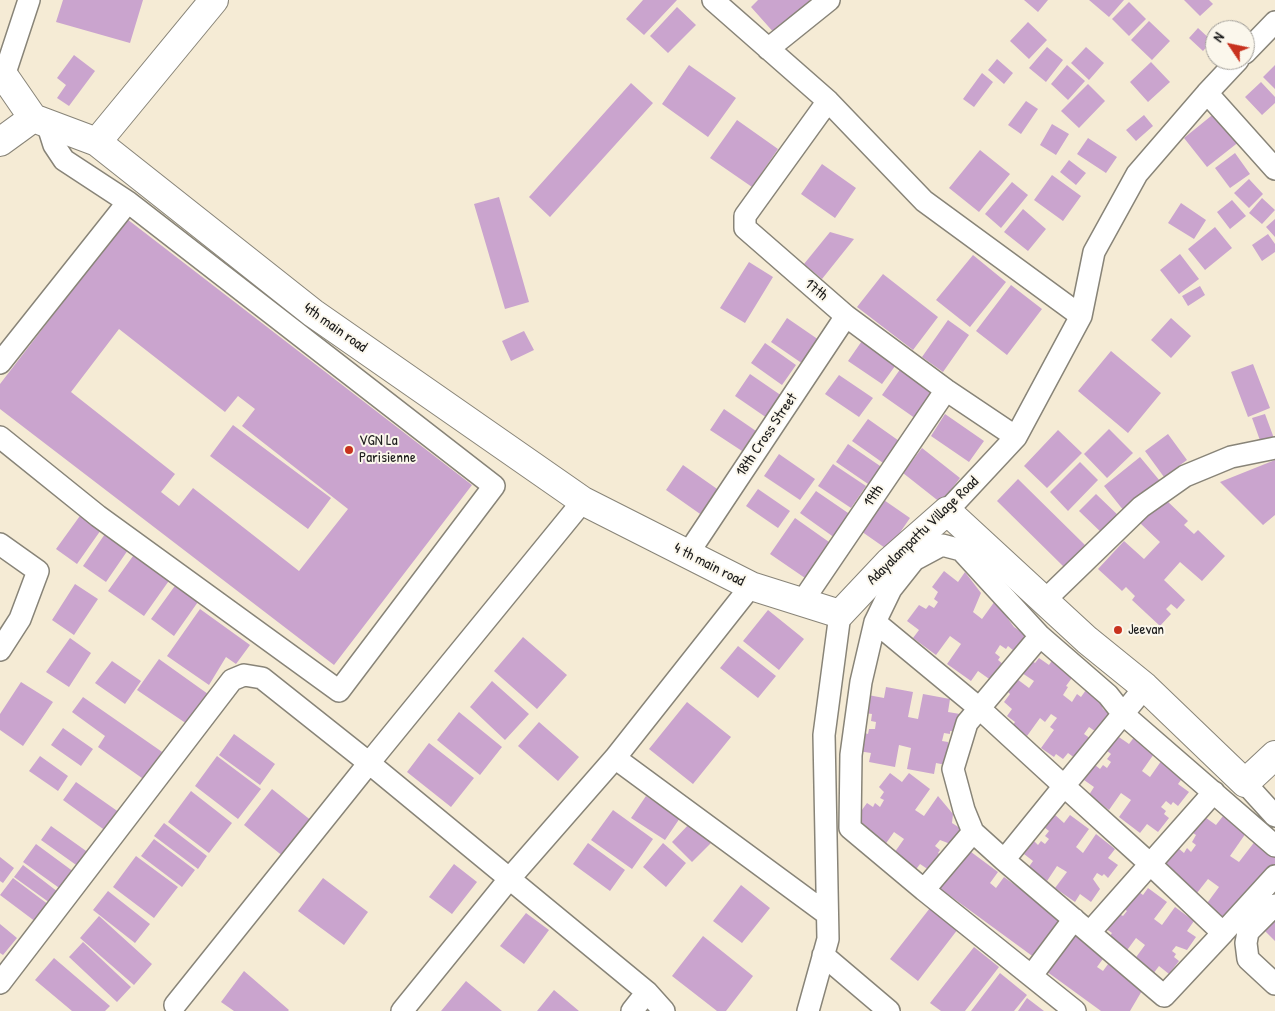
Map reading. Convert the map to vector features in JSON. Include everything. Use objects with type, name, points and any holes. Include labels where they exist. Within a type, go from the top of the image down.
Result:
[{"type":"street","points":[[0,437],[98,516],[339,691],[494,486],[128,202],[64,160],[40,121],[2,75],[29,0]]},
{"type":"street","points":[[0,142],[40,121],[97,142],[214,0]]},
{"type":"street","points":[[713,0],[828,101],[924,201],[1081,316]]},
{"type":"street","points":[[768,49],[829,0]]},
{"type":"street","points":[[1255,43],[1275,22]]},
{"type":"street","name":"Adayalampattu Village Road","points":[[840,614],[889,562],[948,511],[1016,438],[1081,316],[1094,252],[1137,174],[1229,70]]},
{"type":"street","points":[[1207,93],[1275,169]]},
{"type":"street","name":"17th","points":[[828,101],[745,216],[746,228],[846,316],[946,390],[1016,438]]},
{"type":"street","name":"4th main road","points":[[97,142],[312,313],[583,501]]},
{"type":"street","points":[[0,363],[128,202]]},
{"type":"street","name":"18th Cross Street","points":[[687,555],[846,316]]},
{"type":"street","name":"19th","points":[[802,602],[946,390]]},
{"type":"street","points":[[1044,601],[1141,507],[1185,476],[1231,457],[1275,448]]},
{"type":"street","points":[[175,1005],[583,501]]},
{"type":"street","name":"4 th main road","points":[[583,501],[751,586],[840,614]]},
{"type":"street","points":[[948,511],[1087,640],[1145,687],[1245,783],[1275,816]]},
{"type":"street","points":[[0,544],[38,571],[20,618],[0,650]]},
{"type":"street","points":[[1075,1011],[850,828],[850,755],[861,682],[875,622],[890,589],[914,560],[942,545],[961,550],[1040,636],[1108,695],[1123,714],[1275,846]]},
{"type":"street","points":[[402,1011],[510,878],[615,758],[751,586]]},
{"type":"street","points":[[808,1011],[828,939],[824,735],[840,614]]},
{"type":"street","points":[[875,622],[979,708],[1223,933]]},
{"type":"street","points":[[1040,636],[967,723],[952,769],[964,810],[973,832],[1082,925],[1158,1004],[1275,876]]},
{"type":"street","points":[[0,983],[232,680],[244,675],[262,678],[369,763],[647,992],[664,1011]]},
{"type":"street","points":[[1004,860],[1145,687]]},
{"type":"street","points":[[1245,783],[1275,755]]},
{"type":"street","points":[[615,758],[827,914]]},
{"type":"street","points":[[1032,975],[1082,925],[1149,863],[1214,792]]},
{"type":"street","points":[[924,890],[973,832]]},
{"type":"street","points":[[1275,905],[1248,932],[1246,943],[1248,959],[1275,984]]},
{"type":"street","points":[[824,955],[889,1011]]},
{"type":"street","points":[[632,1011],[647,992]]},
{"type":"building","points":[[63,0],[143,0],[130,43],[56,22]]},
{"type":"building","points":[[643,0],[677,0],[644,35],[626,19]]},
{"type":"building","points":[[758,0],[809,0],[811,3],[776,35],[751,7]]},
{"type":"building","points":[[1024,0],[1048,0],[1038,12]]},
{"type":"building","points":[[1089,0],[1124,0],[1109,17]]},
{"type":"building","points":[[1184,0],[1209,0],[1213,4],[1200,16]]},
{"type":"building","points":[[1129,2],[1146,19],[1129,36],[1112,19]]},
{"type":"building","points":[[677,7],[696,25],[668,53],[650,36]]},
{"type":"building","points":[[1149,21],[1170,41],[1152,60],[1131,40]]},
{"type":"building","points":[[1028,22],[1047,40],[1029,59],[1010,41]]},
{"type":"building","points":[[1198,28],[1205,34],[1205,49],[1203,51],[1189,38]]},
{"type":"building","points":[[1047,47],[1063,60],[1046,82],[1029,68]]},
{"type":"building","points":[[1086,47],[1104,63],[1089,80],[1071,63]]},
{"type":"building","points":[[74,55],[95,71],[69,106],[57,98],[66,85],[57,78]]},
{"type":"building","points":[[997,59],[1013,73],[1004,84],[988,70]]},
{"type":"building","points":[[1151,62],[1170,82],[1148,102],[1130,82]]},
{"type":"building","points":[[689,65],[736,98],[708,137],[662,104]]},
{"type":"building","points":[[1067,65],[1085,81],[1068,100],[1051,84]]},
{"type":"building","points":[[1275,65],[1275,89],[1263,77]]},
{"type":"building","points":[[982,73],[993,82],[974,107],[963,99]]},
{"type":"building","points":[[1261,82],[1275,97],[1275,103],[1262,115],[1245,97]]},
{"type":"building","points":[[631,83],[653,103],[550,217],[529,197]]},
{"type":"building","points":[[1088,84],[1105,101],[1079,128],[1061,111]]},
{"type":"building","points":[[1026,101],[1038,109],[1021,134],[1008,125]]},
{"type":"building","points":[[1216,112],[1240,141],[1207,167],[1184,138]]},
{"type":"building","points":[[1144,115],[1153,126],[1136,141],[1126,130]]},
{"type":"building","points":[[737,120],[778,149],[752,187],[710,158]]},
{"type":"building","points":[[1052,124],[1069,134],[1056,155],[1040,145]]},
{"type":"building","points":[[1088,138],[1117,157],[1106,173],[1077,154]]},
{"type":"building","points":[[980,150],[1010,174],[979,212],[949,188]]},
{"type":"building","points":[[1235,153],[1250,174],[1230,188],[1215,168]]},
{"type":"building","points":[[1069,160],[1086,173],[1076,185],[1060,172]]},
{"type":"building","points":[[822,164],[856,188],[835,218],[801,194]]},
{"type":"building","points":[[1052,175],[1081,196],[1063,221],[1034,200]]},
{"type":"building","points":[[1249,179],[1263,194],[1249,208],[1234,193]]},
{"type":"building","points":[[1012,182],[1028,195],[1001,228],[985,214]]},
{"type":"building","points":[[499,197],[529,302],[505,309],[474,204]]},
{"type":"building","points":[[1262,198],[1275,210],[1262,224],[1249,213]]},
{"type":"building","points":[[1232,200],[1246,216],[1230,229],[1217,212]]},
{"type":"building","points":[[1181,203],[1206,220],[1194,239],[1168,223]]},
{"type":"building","points":[[1023,209],[1046,229],[1028,251],[1004,232]]},
{"type":"building","name":"VGN La Parisienne","points":[[127,219],[472,485],[334,665],[0,409],[0,384]],"holes":[[[119,329],[225,412],[238,396],[255,409],[242,426],[348,509],[299,571],[193,488],[179,506],[161,492],[175,474],[71,392]]]},
{"type":"building","points":[[1275,219],[1275,237],[1266,227]]},
{"type":"building","points":[[1215,227],[1232,248],[1205,270],[1188,249]]},
{"type":"building","points":[[830,232],[854,239],[822,279],[804,264]]},
{"type":"building","points":[[1268,234],[1275,244],[1275,252],[1262,261],[1252,245]]},
{"type":"building","points":[[1180,254],[1199,279],[1179,294],[1160,270]]},
{"type":"building","points":[[973,255],[1006,282],[970,327],[936,300]]},
{"type":"building","points":[[749,262],[773,277],[745,323],[720,308]]},
{"type":"building","points":[[883,274],[938,317],[913,350],[857,307]]},
{"type":"building","points":[[1011,285],[1042,309],[1007,355],[976,331]]},
{"type":"building","points":[[1200,286],[1205,295],[1188,306],[1182,296]]},
{"type":"building","points":[[787,318],[819,340],[803,364],[771,342]]},
{"type":"building","points":[[1171,318],[1191,336],[1171,358],[1151,340]]},
{"type":"building","points":[[948,320],[969,335],[943,372],[922,357]]},
{"type":"building","points":[[524,331],[534,350],[511,361],[502,341]]},
{"type":"building","points":[[864,338],[898,362],[882,384],[848,361]]},
{"type":"building","points":[[765,343],[796,365],[782,385],[751,363]]},
{"type":"building","points":[[1111,351],[1161,393],[1128,433],[1078,391]]},
{"type":"building","points":[[1253,364],[1270,408],[1248,417],[1231,372]]},
{"type":"building","points":[[901,368],[938,393],[919,421],[882,395]]},
{"type":"building","points":[[750,374],[782,396],[767,418],[735,396]]},
{"type":"building","points":[[839,375],[873,398],[859,417],[825,394]]},
{"type":"building","points":[[724,409],[756,431],[742,451],[710,430]]},
{"type":"building","points":[[945,414],[984,441],[969,462],[931,436]]},
{"type":"building","points":[[1265,414],[1275,441],[1262,446],[1252,418]]},
{"type":"building","points":[[868,419],[902,443],[886,465],[852,441]]},
{"type":"building","points":[[233,425],[331,498],[308,529],[210,456]]},
{"type":"building","points":[[1109,429],[1133,453],[1107,478],[1084,454]]},
{"type":"building","points":[[1058,430],[1082,453],[1047,488],[1024,466]]},
{"type":"building","points":[[1168,434],[1187,460],[1164,477],[1145,451]]},
{"type":"building","points":[[848,444],[883,468],[871,486],[836,462]]},
{"type":"building","points":[[922,448],[960,478],[941,503],[903,473]]},
{"type":"building","points":[[779,454],[815,479],[800,500],[764,476]]},
{"type":"building","points":[[1140,457],[1160,481],[1124,511],[1104,486]]},
{"type":"building","points":[[1275,460],[1275,515],[1263,525],[1220,482]]},
{"type":"building","points":[[1080,462],[1098,480],[1068,511],[1050,492]]},
{"type":"building","points":[[833,464],[866,486],[851,508],[818,486]]},
{"type":"building","points":[[683,465],[720,491],[703,516],[666,490]]},
{"type":"building","points":[[1018,479],[1085,545],[1064,567],[997,501]]},
{"type":"building","points":[[758,489],[790,511],[778,528],[746,506]]},
{"type":"building","points":[[816,491],[851,515],[835,538],[800,513]]},
{"type":"building","points":[[1096,494],[1121,518],[1105,536],[1079,511]]},
{"type":"building","points":[[881,498],[910,518],[888,550],[858,529]]},
{"type":"building","points":[[1164,498],[1188,521],[1184,525],[1194,534],[1198,530],[1225,556],[1202,581],[1180,562],[1164,580],[1185,600],[1177,609],[1171,604],[1166,609],[1171,614],[1160,626],[1132,600],[1135,596],[1126,587],[1122,591],[1098,569],[1124,541],[1144,559],[1160,542],[1140,523]]},
{"type":"building","points":[[82,513],[103,527],[77,564],[56,549]]},
{"type":"building","points":[[795,518],[829,542],[805,578],[770,554]]},
{"type":"building","points":[[107,531],[130,547],[106,582],[83,566]]},
{"type":"building","points":[[138,549],[173,575],[144,616],[108,591]]},
{"type":"building","points":[[944,571],[958,582],[965,572],[981,593],[973,612],[982,619],[995,601],[1014,627],[1026,635],[1014,651],[1008,646],[1006,649],[1000,645],[995,653],[1000,657],[998,660],[1004,665],[992,681],[978,671],[971,681],[947,664],[961,644],[950,636],[936,655],[913,638],[919,630],[907,621],[919,605],[926,609],[929,605],[934,608],[938,602],[934,599],[938,592],[932,587]]},
{"type":"building","points":[[177,583],[200,599],[174,636],[151,619]]},
{"type":"building","points":[[75,584],[98,599],[74,635],[52,620]]},
{"type":"building","points":[[200,609],[250,645],[236,664],[226,657],[209,685],[167,656]]},
{"type":"building","points":[[768,610],[804,639],[779,670],[743,641]]},
{"type":"building","points":[[523,637],[567,675],[537,709],[494,671]]},
{"type":"building","points":[[70,638],[91,653],[69,687],[46,672]]},
{"type":"building","points":[[738,646],[776,676],[758,698],[720,668]]},
{"type":"building","points":[[1039,658],[1049,665],[1053,659],[1077,671],[1066,686],[1068,687],[1063,695],[1072,702],[1077,694],[1081,697],[1086,690],[1112,716],[1099,734],[1089,727],[1084,734],[1094,741],[1079,761],[1068,753],[1063,759],[1056,754],[1054,757],[1041,748],[1054,730],[1050,727],[1057,718],[1051,714],[1045,722],[1040,718],[1027,736],[1013,725],[1015,722],[1007,716],[1012,709],[1004,702],[1010,694],[1008,692],[1017,679],[1029,688],[1034,681],[1022,673],[1031,660],[1035,663]]},
{"type":"building","points":[[159,659],[208,694],[187,724],[137,690]]},
{"type":"building","points":[[112,661],[141,681],[125,704],[95,683]]},
{"type":"building","points":[[492,681],[529,714],[505,740],[470,707]]},
{"type":"building","points":[[21,682],[53,702],[23,746],[0,730],[0,714]]},
{"type":"building","points":[[886,687],[913,692],[908,717],[918,719],[923,694],[950,699],[948,712],[960,714],[957,732],[950,731],[950,734],[944,733],[942,741],[948,742],[948,746],[955,747],[951,766],[936,763],[934,774],[907,769],[911,748],[899,745],[895,767],[869,762],[871,753],[858,751],[862,732],[868,734],[869,729],[875,729],[876,722],[871,721],[872,714],[865,713],[868,695],[884,698]]},
{"type":"building","points":[[83,697],[168,756],[149,783],[98,747],[105,736],[72,712]]},
{"type":"building","points":[[687,702],[731,737],[693,784],[649,749]]},
{"type":"building","points":[[459,712],[502,747],[480,775],[437,740]]},
{"type":"building","points":[[539,722],[579,757],[558,781],[518,746]]},
{"type":"building","points":[[63,728],[93,749],[81,766],[51,745]]},
{"type":"building","points":[[234,734],[275,764],[260,785],[219,755]]},
{"type":"building","points":[[1116,735],[1129,744],[1135,736],[1156,751],[1142,771],[1150,777],[1164,757],[1186,773],[1178,784],[1189,792],[1178,806],[1173,802],[1171,805],[1166,801],[1161,807],[1166,811],[1164,814],[1169,818],[1158,832],[1147,824],[1140,833],[1119,817],[1131,800],[1121,793],[1109,810],[1089,795],[1094,787],[1084,780],[1095,765],[1100,769],[1103,765],[1107,768],[1111,762],[1107,759],[1111,754],[1106,750]]},
{"type":"building","points":[[429,743],[474,778],[451,807],[407,772]]},
{"type":"building","points":[[40,756],[68,776],[58,791],[29,771]]},
{"type":"building","points":[[217,756],[261,789],[238,819],[195,786]]},
{"type":"building","points":[[890,773],[902,782],[909,773],[930,789],[915,810],[924,816],[938,796],[953,814],[952,823],[963,830],[953,845],[940,840],[935,846],[940,850],[938,853],[943,857],[932,872],[920,864],[914,872],[892,856],[904,839],[894,832],[882,849],[861,833],[866,826],[856,818],[867,803],[873,807],[875,803],[880,807],[884,800],[880,798],[884,792],[879,787]]},
{"type":"building","points":[[76,782],[123,815],[110,834],[63,800]]},
{"type":"building","points":[[272,789],[318,826],[289,861],[244,825]]},
{"type":"building","points":[[191,791],[232,823],[209,853],[168,822]]},
{"type":"building","points":[[646,796],[680,818],[665,840],[631,818]]},
{"type":"building","points":[[613,810],[653,839],[632,869],[591,840]]},
{"type":"building","points":[[1054,814],[1064,823],[1070,815],[1089,829],[1076,847],[1083,853],[1096,834],[1115,849],[1108,858],[1118,865],[1108,878],[1104,874],[1102,876],[1097,873],[1093,879],[1100,889],[1091,902],[1080,894],[1075,902],[1055,888],[1067,872],[1057,866],[1047,881],[1028,868],[1033,861],[1024,854],[1034,841],[1038,845],[1041,841],[1045,844],[1049,839],[1045,836],[1049,831],[1044,827]]},
{"type":"building","points":[[1202,815],[1216,825],[1223,816],[1246,833],[1230,856],[1239,862],[1256,840],[1275,854],[1275,864],[1271,870],[1226,921],[1205,906],[1219,887],[1208,879],[1193,898],[1171,881],[1177,873],[1165,864],[1178,848],[1184,853],[1187,848],[1191,852],[1196,845],[1192,842],[1196,835],[1190,831]]},
{"type":"building","points":[[691,822],[712,842],[692,862],[672,842]]},
{"type":"building","points":[[164,823],[207,856],[198,869],[154,836]]},
{"type":"building","points":[[51,826],[89,853],[79,867],[41,840]]},
{"type":"building","points":[[154,839],[195,870],[182,887],[141,856]]},
{"type":"building","points":[[588,843],[625,870],[610,891],[573,864]]},
{"type":"building","points":[[663,843],[686,863],[666,887],[643,867]]},
{"type":"building","points":[[36,844],[74,872],[62,890],[23,862]]},
{"type":"building","points":[[967,849],[998,872],[990,883],[996,888],[1004,877],[1063,920],[1035,958],[938,887]]},
{"type":"building","points":[[136,856],[178,887],[154,918],[113,887]]},
{"type":"building","points":[[0,857],[14,868],[3,883],[0,881]]},
{"type":"building","points":[[454,864],[477,882],[452,914],[429,897]]},
{"type":"building","points":[[23,865],[58,892],[50,903],[14,877]]},
{"type":"building","points":[[13,878],[49,905],[36,922],[0,895]]},
{"type":"building","points":[[323,878],[368,912],[344,945],[298,911]]},
{"type":"building","points":[[741,885],[770,908],[742,943],[713,921]]},
{"type":"building","points":[[1132,887],[1143,895],[1148,888],[1167,902],[1154,919],[1162,925],[1175,907],[1194,921],[1187,931],[1196,937],[1187,950],[1176,946],[1172,951],[1176,954],[1174,957],[1179,961],[1169,974],[1159,966],[1153,974],[1134,960],[1145,945],[1136,938],[1125,953],[1107,940],[1112,933],[1102,926],[1119,914],[1123,916],[1127,911],[1123,908]]},
{"type":"building","points":[[108,891],[150,924],[135,943],[93,910]]},
{"type":"building","points":[[930,908],[958,929],[918,981],[890,959]]},
{"type":"building","points":[[526,913],[549,930],[524,964],[500,946]]},
{"type":"building","points":[[99,916],[152,964],[134,985],[80,938]]},
{"type":"building","points":[[1275,921],[1275,941],[1265,931]]},
{"type":"building","points":[[0,924],[17,938],[3,955],[0,953]]},
{"type":"building","points":[[1073,933],[1105,956],[1097,967],[1103,971],[1111,960],[1143,989],[1130,1011],[1101,1011],[1046,971]]},
{"type":"building","points":[[703,936],[753,976],[726,1011],[717,1011],[672,976]]},
{"type":"building","points":[[83,942],[131,987],[117,1002],[69,957]]},
{"type":"building","points":[[974,947],[999,967],[965,1011],[941,1011],[930,1003]]},
{"type":"building","points":[[54,958],[110,1006],[105,1011],[72,1011],[35,980]]},
{"type":"building","points":[[244,971],[289,1010],[234,1011],[221,1002]]},
{"type":"building","points":[[1000,973],[1027,995],[1014,1011],[971,1011]]},
{"type":"building","points":[[466,981],[502,1011],[441,1011]]},
{"type":"building","points":[[554,990],[579,1011],[537,1011]]},
{"type":"building","points":[[1027,998],[1044,1011],[1018,1011]]},
{"type":"place","name":"VGN La Parisienne","points":[[349,450]]},
{"type":"place","name":"Jeevan","points":[[1118,630]]}]
